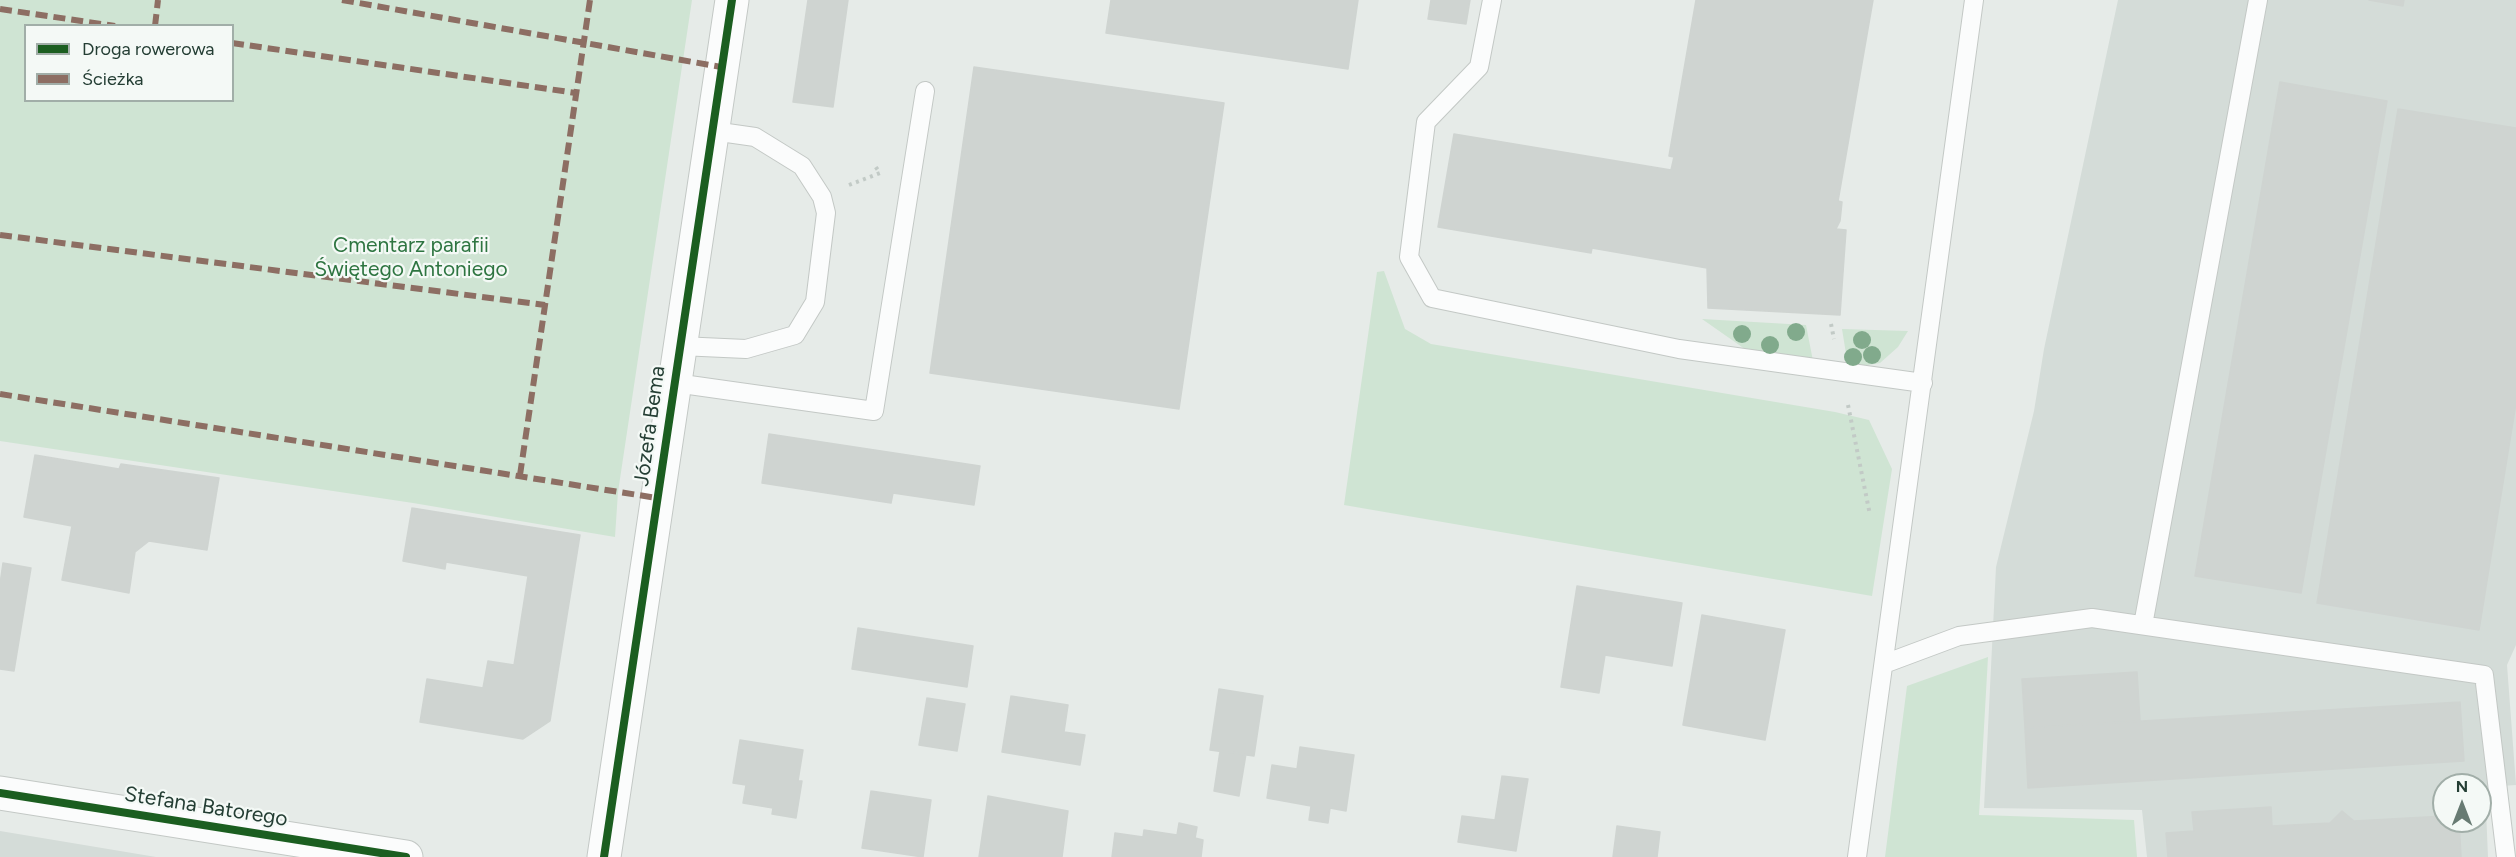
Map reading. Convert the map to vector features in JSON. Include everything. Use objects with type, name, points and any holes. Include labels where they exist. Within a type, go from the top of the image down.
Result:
[{"type":"street","name":"Józefa Bema","points":[[604,857],[732,0]]},
{"type":"street","name":"Stefana Batorego","points":[[0,793],[406,857]]},
{"type":"lane","points":[[1492,0],[1479,67],[1426,122],[1409,257],[1432,298],[1679,349],[1923,383]]},
{"type":"lane","points":[[1857,857],[1974,0]]},
{"type":"lane","points":[[2143,625],[2258,0]]},
{"type":"lane","points":[[675,383],[874,411],[925,91]]},
{"type":"lane","points":[[680,346],[746,349],[795,335],[815,302],[826,213],[822,197],[802,166],[755,137],[713,131]]},
{"type":"lane","points":[[1884,664],[1959,636],[2092,618],[2484,675],[2506,857]]},
{"type":"path","points":[[822,197],[880,173],[875,166]]},
{"type":"path","points":[[1831,324],[1872,523],[1897,569]]},
{"type":"shaded area","points":[[2118,0],[2516,0],[2516,645],[2507,665],[2516,785],[2492,787],[2492,773],[2432,773],[2432,833],[2487,833],[2488,857],[2147,857],[2142,810],[1984,808],[1996,567],[2034,411],[2044,349]]},
{"type":"shaded area","points":[[0,831],[156,857],[0,857]]},
{"type":"green space","name":"Cmentarz parafii Świętego Antoniego","points":[[0,0],[692,0],[618,492],[615,537],[413,503],[0,441]]},
{"type":"green space","points":[[1384,271],[1405,329],[1431,344],[1835,412],[1869,420],[1892,469],[1872,596],[1344,505],[1377,272]]},
{"type":"green space","points":[[1702,319],[1806,325],[1813,361],[1752,354]]},
{"type":"green space","points":[[1842,329],[1908,331],[1898,347],[1880,363],[1848,366]]},
{"type":"green space","points":[[1988,657],[1979,815],[2134,820],[2137,857],[1885,857],[1907,686]]},
{"type":"building","points":[[808,0],[848,0],[833,107],[793,102]]},
{"type":"building","points":[[1111,0],[1358,0],[1348,69],[1106,33]]},
{"type":"building","points":[[1431,0],[1470,0],[1466,24],[1428,19]]},
{"type":"building","points":[[1696,0],[1873,0],[1838,201],[1842,202],[1840,221],[1836,229],[1846,230],[1840,315],[1708,308],[1707,268],[1592,248],[1591,253],[1438,227],[1454,134],[1671,170],[1674,157],[1669,156]]},
{"type":"building","points":[[2369,0],[2404,0],[2403,6]]},
{"type":"building","points":[[974,67],[1224,103],[1179,409],[930,373]]},
{"type":"building","points":[[2280,82],[2387,101],[2301,593],[2195,576]]},
{"type":"building","points":[[2398,109],[2516,128],[2516,403],[2479,630],[2317,603]]},
{"type":"building","points":[[769,434],[980,466],[974,505],[893,493],[891,503],[762,483]]},
{"type":"building","points":[[35,455],[119,469],[121,464],[219,478],[207,550],[149,541],[135,552],[129,593],[62,580],[72,526],[24,517]]},
{"type":"building","points":[[412,508],[580,535],[550,721],[523,739],[420,722],[427,679],[483,688],[488,661],[514,665],[528,576],[446,562],[445,569],[403,561]]},
{"type":"building","points":[[3,563],[31,568],[14,671],[0,669],[0,584]]},
{"type":"building","points":[[1577,586],[1682,603],[1672,666],[1605,655],[1599,693],[1561,687]]},
{"type":"building","points":[[1702,615],[1785,630],[1765,740],[1683,725]]},
{"type":"building","points":[[858,628],[973,646],[967,687],[852,669]]},
{"type":"building","points":[[2137,672],[2140,721],[2025,728],[2022,679]]},
{"type":"building","points":[[1219,689],[1263,696],[1254,756],[1210,750]]},
{"type":"building","points":[[1011,696],[1068,705],[1064,732],[1085,735],[1080,765],[1002,752]]},
{"type":"building","points":[[927,698],[965,704],[957,751],[919,745]]},
{"type":"building","points":[[2460,702],[2464,761],[2028,788],[2025,728]]},
{"type":"building","points":[[740,740],[803,750],[798,781],[802,781],[796,818],[772,814],[773,808],[743,803],[746,785],[733,783]]},
{"type":"building","points":[[1300,747],[1354,755],[1346,811],[1330,808],[1328,823],[1309,820],[1311,806],[1267,798],[1272,765],[1297,769]]},
{"type":"building","points":[[1220,751],[1246,754],[1239,796],[1214,791]]},
{"type":"building","points":[[1502,776],[1528,779],[1516,851],[1458,842],[1462,816],[1495,820]]},
{"type":"building","points":[[871,791],[931,800],[923,857],[862,848]]},
{"type":"building","points":[[988,796],[1068,811],[1062,857],[979,857]]},
{"type":"building","points":[[2271,807],[2272,826],[2330,823],[2342,811],[2354,821],[2432,817],[2432,833],[2460,833],[2461,857],[2168,857],[2166,833],[2194,831],[2192,812]]},
{"type":"building","points":[[1179,823],[1197,827],[1195,838],[1203,840],[1201,857],[1112,857],[1115,833],[1143,837],[1144,830],[1177,835]]},
{"type":"building","points":[[1617,826],[1660,832],[1657,857],[1613,857]]},
{"type":"marked path","points":[[155,24],[158,0]]},
{"type":"marked path","points":[[342,0],[721,67]]},
{"type":"marked path","points":[[520,475],[590,0]]},
{"type":"marked path","points":[[0,9],[101,24]]},
{"type":"marked path","points":[[234,43],[576,93]]},
{"type":"marked path","points":[[0,235],[545,305]]},
{"type":"marked path","points":[[0,394],[657,498]]},
{"type":"cycle path","points":[[604,857],[732,0]]},
{"type":"cycle path","points":[[0,793],[406,857]]}]
